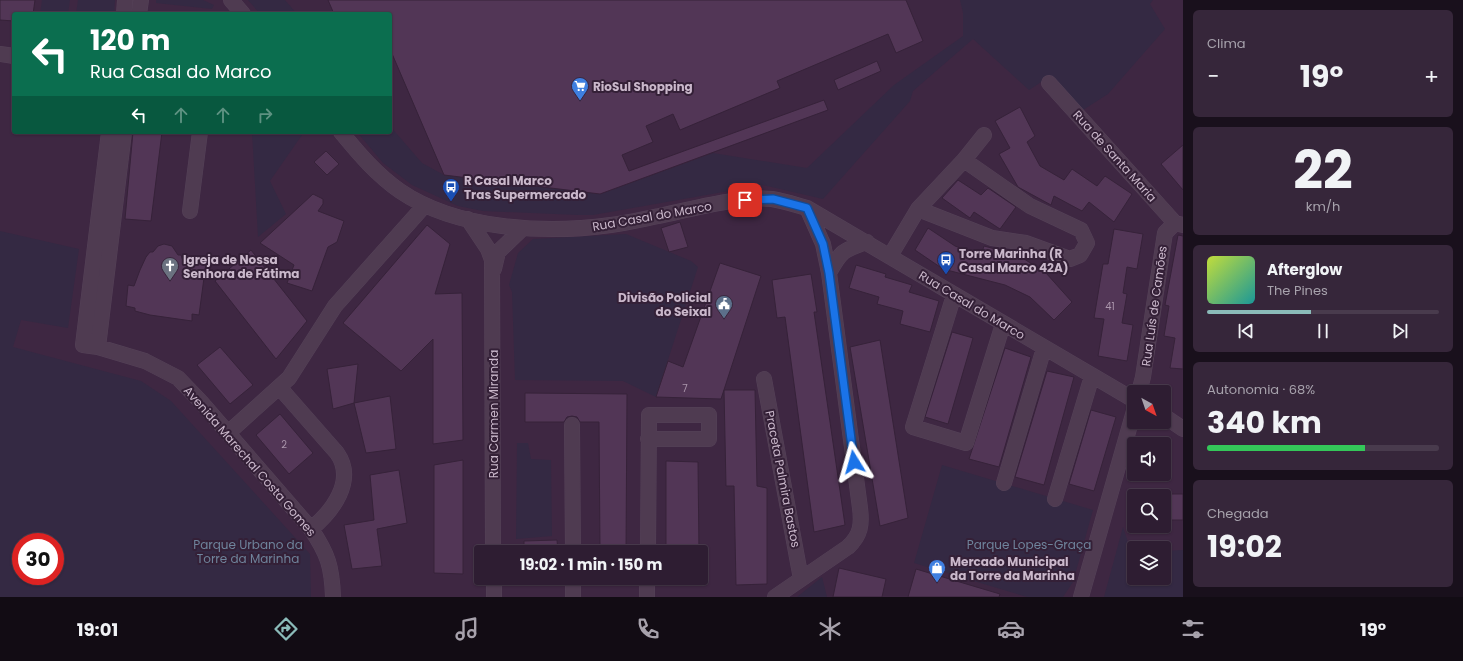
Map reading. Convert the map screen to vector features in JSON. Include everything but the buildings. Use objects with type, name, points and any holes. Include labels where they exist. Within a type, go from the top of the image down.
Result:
[{"type":"street","points":[[124,12],[125,0]]},
{"type":"street","points":[[139,12],[141,0]]},
{"type":"street","points":[[0,54],[12,56]]},
{"type":"street","name":"Rua de Santa Maria","points":[[1049,83],[1179,224]]},
{"type":"street","name":"Avenida Marechal Costa Gomes","points":[[109,134],[83,345],[98,347],[145,361],[178,378],[311,529],[324,551],[332,574],[333,597]]},
{"type":"street","points":[[98,347],[124,134]]},
{"type":"street","points":[[190,211],[200,134]]},
{"type":"street","name":"Rua Casal do Marco","points":[[343,134],[382,178],[402,192],[426,205],[468,219],[499,225],[523,228],[563,229],[612,225],[703,207],[759,199],[773,199],[807,208],[1127,396]]},
{"type":"street","points":[[890,256],[918,209],[964,160],[984,135]]},
{"type":"street","points":[[918,209],[992,238],[1026,243],[1070,259],[1080,255],[1087,243],[1081,230],[1030,206],[964,160]]},
{"type":"street","points":[[228,433],[280,388],[294,372],[335,306],[426,205]]},
{"type":"street","points":[[775,597],[848,547],[857,538],[861,526],[860,508],[829,273],[823,244],[807,208]]},
{"type":"street","name":"Rua Carmen Miranda","points":[[468,219],[488,249],[492,260],[494,545]]},
{"type":"street","name":"Rua Luís de Camões","points":[[1141,385],[1145,370],[1165,233],[1179,224]]},
{"type":"street","name":"Rua Carmen Miranda","points":[[493,276],[498,252],[523,228]]},
{"type":"street","points":[[829,273],[838,256],[843,251],[867,242]]},
{"type":"street","points":[[954,295],[913,427],[966,443],[1003,324]]},
{"type":"street","points":[[1004,483],[1044,348]]},
{"type":"street","points":[[1055,499],[1092,376]]},
{"type":"street","name":"Praceta Palmira Bastos","points":[[764,378],[801,579]]},
{"type":"street","points":[[280,388],[337,453],[343,464],[345,478],[343,485],[326,516],[311,529]]},
{"type":"street","points":[[1171,421],[1183,429]]},
{"type":"street","points":[[572,425],[573,545]]},
{"type":"street","points":[[1081,597],[1129,429]]},
{"type":"street","points":[[648,439],[648,545]]},
{"type":"street","points":[[494,585],[494,597]]},
{"type":"street","points":[[573,585],[573,597]]},
{"type":"street","points":[[647,597],[648,585]]},
{"type":"green space","points":[[42,0],[70,0],[68,12],[40,12]]},
{"type":"green space","points":[[78,0],[115,0],[114,12],[76,12]]},
{"type":"green space","points":[[156,0],[203,0],[214,5],[212,9],[156,3]]},
{"type":"green space","points":[[248,0],[285,0],[295,12],[258,12]]},
{"type":"green space","points":[[960,0],[1153,0],[1150,4],[1165,29],[1108,94],[1083,110],[1049,77],[1029,90],[973,39],[913,91],[910,101],[823,199],[763,185],[593,215],[483,211],[458,206],[412,185],[383,163],[359,134],[392,134],[392,128],[422,163],[444,175],[600,194],[713,153],[807,168],[894,85],[963,36],[963,13]]},
{"type":"green space","points":[[252,134],[303,134],[270,181],[286,214],[258,237]]},
{"type":"green space","name":"Parque Urbano da Torre da Marinha","points":[[0,231],[79,249],[68,328],[21,320],[13,347],[141,381],[171,401],[310,554],[311,597],[0,597]]},
{"type":"green space","points":[[626,234],[691,261],[698,267],[656,397],[623,381],[515,380],[512,292],[509,285],[518,253],[533,239]]},
{"type":"green space","points":[[517,443],[528,443],[531,459],[551,460],[552,536],[516,539]]},
{"type":"green space","name":"Parque Lopes-Graça","points":[[942,465],[1093,510],[1073,582],[1063,597],[1027,597],[914,563]]},
{"type":"green space","points":[[1123,527],[1128,541],[1127,585],[1171,585],[1171,551],[1183,550],[1183,597],[1104,597]]},
{"type":"green space","points":[[822,577],[827,597],[797,597]]},
{"type":"place","name":"RioSul Shopping","points":[[580,101]]},
{"type":"place","name":"R Casal Marco Tras Supermercado","points":[[451,202]]},
{"type":"place","name":"Torre Marinha (R Casal Marco 42A)","points":[[946,275]]},
{"type":"place","name":"Igreja de Nossa Senhora de Fátima","points":[[170,281]]},
{"type":"place","name":"Divisão Policial do Seixal","points":[[724,319]]},
{"type":"place","name":"Mercado Municipal da Torre da Marinha","points":[[937,583]]},
{"type":"route","points":[[745,200],[773,199],[807,208],[823,244],[829,273],[854,462]]}]
